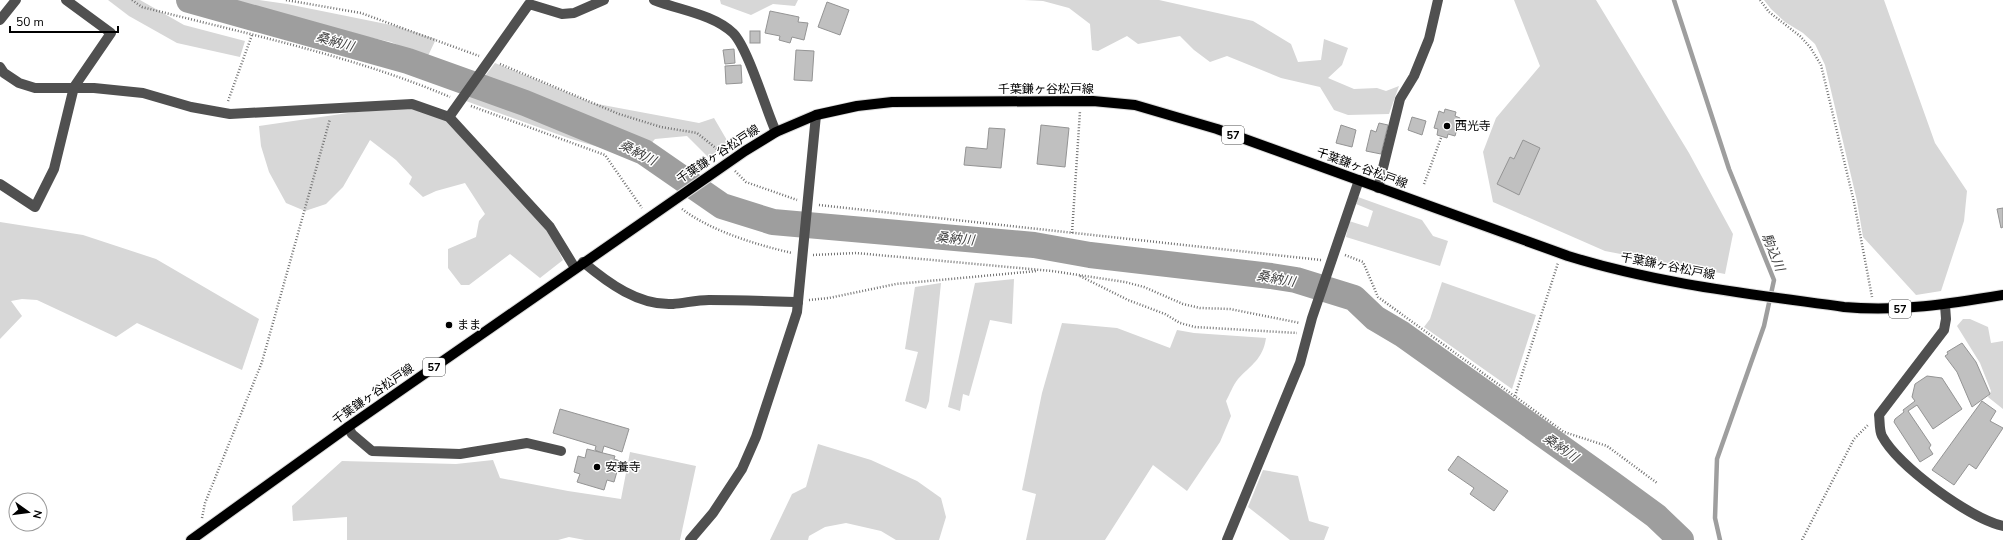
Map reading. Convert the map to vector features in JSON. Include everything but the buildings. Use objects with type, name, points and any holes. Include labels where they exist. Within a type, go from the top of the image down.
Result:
[{"type":"main road","name":"千葉鎌ヶ谷松戸線","points":[[190,540],[348,427],[715,171],[776,132],[816,115],[857,106],[892,102],[1080,101],[1135,105],[1170,114],[1599,266],[1663,281],[1873,310],[1945,305],[2003,295]]},
{"type":"street","points":[[0,20],[16,0]]},
{"type":"street","points":[[0,184],[35,206],[54,169],[74,87],[110,32],[66,0]]},
{"type":"street","points":[[449,117],[526,2],[562,14],[574,13],[604,0]]},
{"type":"street","points":[[654,0],[713,21],[733,33],[743,47],[776,132]]},
{"type":"street","points":[[1378,188],[1400,99],[1414,76],[1429,39],[1438,0]]},
{"type":"street","points":[[0,67],[4,73],[20,83],[35,88],[74,87],[143,93],[191,107],[230,114],[412,104],[449,117],[550,227],[579,265],[627,293],[655,302],[672,304],[707,300],[798,302]]},
{"type":"street","points":[[690,540],[713,513],[742,469],[756,437],[797,312],[816,115]]},
{"type":"street","points":[[1227,540],[1300,363],[1310,326],[1359,180]]},
{"type":"street","points":[[1945,305],[1946,320],[1944,330],[1879,415],[1882,434],[1896,455],[1927,481],[1966,509],[1994,524],[2003,526]]},
{"type":"street","points":[[348,427],[352,434],[372,451],[460,454],[527,443],[561,451]]},
{"type":"path","points":[[132,0],[142,7],[304,48],[420,84],[605,155],[649,216]]},
{"type":"path","points":[[1760,0],[1769,12],[1800,36],[1810,47],[1821,65],[1854,202],[1873,310]]},
{"type":"path","points":[[223,113],[252,35]]},
{"type":"path","points":[[1072,233],[1080,101]]},
{"type":"path","points":[[202,532],[204,502],[262,362],[332,108]]},
{"type":"path","points":[[1424,184],[1441,138]]},
{"type":"path","points":[[679,207],[695,218],[747,240],[802,252],[856,253],[1077,274],[1144,287],[1183,304],[1200,308],[1230,309],[1310,326]]},
{"type":"path","points":[[1335,251],[1363,262],[1378,297],[1564,432],[1607,446],[1657,483]]},
{"type":"path","points":[[1515,396],[1561,253]]},
{"type":"path","points":[[798,302],[829,298],[896,284],[1046,270]]},
{"type":"path","points":[[1077,274],[1128,300],[1165,314],[1180,323],[1195,327],[1310,326]]},
{"type":"path","points":[[1802,540],[1854,439],[1879,415]]},
{"type":"shaded area","points":[[108,0],[140,0],[184,25],[245,41],[240,57],[177,43],[129,16]]},
{"type":"shaded area","points":[[199,0],[259,0],[287,4],[396,26],[436,39],[427,58],[391,42],[284,19],[254,15]]},
{"type":"shaded area","points":[[720,0],[798,0],[795,6],[773,4],[751,15],[721,4]]},
{"type":"shaded area","points":[[1024,0],[1159,0],[1253,21],[1291,44],[1298,62],[1321,60],[1324,39],[1348,48],[1342,65],[1328,78],[1354,89],[1377,88],[1386,91],[1399,86],[1389,114],[1348,115],[1334,110],[1320,87],[1281,78],[1227,56],[1210,62],[1194,50],[1180,36],[1138,44],[1127,36],[1098,51],[1092,50],[1090,24],[1069,8],[1043,1]]},
{"type":"shaded area","points":[[1514,0],[1596,0],[1689,153],[1733,234],[1725,274],[1605,251],[1493,202],[1483,152],[1496,118],[1540,66]]},
{"type":"shaded area","points":[[1764,0],[1884,0],[1935,143],[1967,191],[1964,221],[1941,291],[1916,295],[1863,237],[1857,201],[1825,65],[1815,44],[1803,33],[1785,22]]},
{"type":"shaded area","points":[[495,63],[592,103],[699,123],[714,118],[728,142],[709,158],[687,136],[655,139],[644,152],[632,157],[568,138],[466,101]]},
{"type":"shaded area","points":[[410,108],[446,120],[548,230],[563,260],[540,278],[510,254],[469,285],[461,285],[448,268],[448,249],[476,237],[479,221],[485,214],[465,183],[436,191],[423,197],[409,184],[412,177],[396,160],[370,140],[343,187],[326,204],[305,211],[286,203],[269,172],[261,146],[259,126],[355,112]]},
{"type":"shaded area","points":[[1358,197],[1422,220],[1433,236],[1448,241],[1440,266],[1346,237],[1349,221],[1368,227],[1373,211],[1356,204]]},
{"type":"shaded area","points":[[0,222],[83,235],[156,259],[259,319],[242,370],[137,323],[116,337],[37,300],[22,299],[11,301],[22,316],[0,339]]},
{"type":"shaded area","points":[[1014,279],[1012,324],[990,320],[969,396],[963,394],[960,411],[948,407],[975,283]]},
{"type":"shaded area","points":[[1442,282],[1536,315],[1512,389],[1424,327],[1430,319]]},
{"type":"shaded area","points":[[941,283],[929,401],[926,409],[905,401],[918,352],[905,349],[915,287]]},
{"type":"shaded area","points":[[1963,319],[1970,319],[1988,327],[1991,343],[2003,341],[2003,409],[1988,397],[1991,391],[1980,363],[1957,326]]},
{"type":"shaded area","points":[[1062,323],[1117,328],[1170,348],[1177,330],[1194,333],[1266,338],[1259,357],[1238,379],[1226,401],[1231,416],[1220,442],[1187,491],[1153,465],[1105,540],[1026,540],[1036,494],[1022,490],[1042,393]]},
{"type":"shaded area","points":[[818,444],[871,460],[917,481],[941,498],[946,517],[939,540],[896,540],[881,531],[846,523],[825,527],[809,536],[808,540],[770,540],[792,494],[806,487]]},
{"type":"shaded area","points":[[630,452],[696,466],[680,540],[585,540],[569,537],[558,540],[347,540],[347,517],[293,521],[292,506],[342,461],[456,464],[493,460],[500,478],[621,499]]},
{"type":"shaded area","points":[[1263,470],[1298,476],[1309,521],[1329,527],[1324,540],[1290,540],[1248,507]]},
{"type":"waterway","name":"桑納川","points":[[189,0],[408,61],[525,103],[644,152],[722,206],[773,222],[1034,245],[1090,255],[1271,276],[1296,280],[1354,298],[1375,318],[1402,334],[1656,516],[1681,540]]},
{"type":"waterway","name":"駒込川","points":[[1674,0],[1729,169],[1774,280],[1764,326],[1717,459],[1715,518],[1720,540]]},
{"type":"place","name":"西光寺","points":[[1447,126]]},
{"type":"place","name":"まま","points":[[449,325]]},
{"type":"place","name":"安養寺","points":[[597,467]]}]
